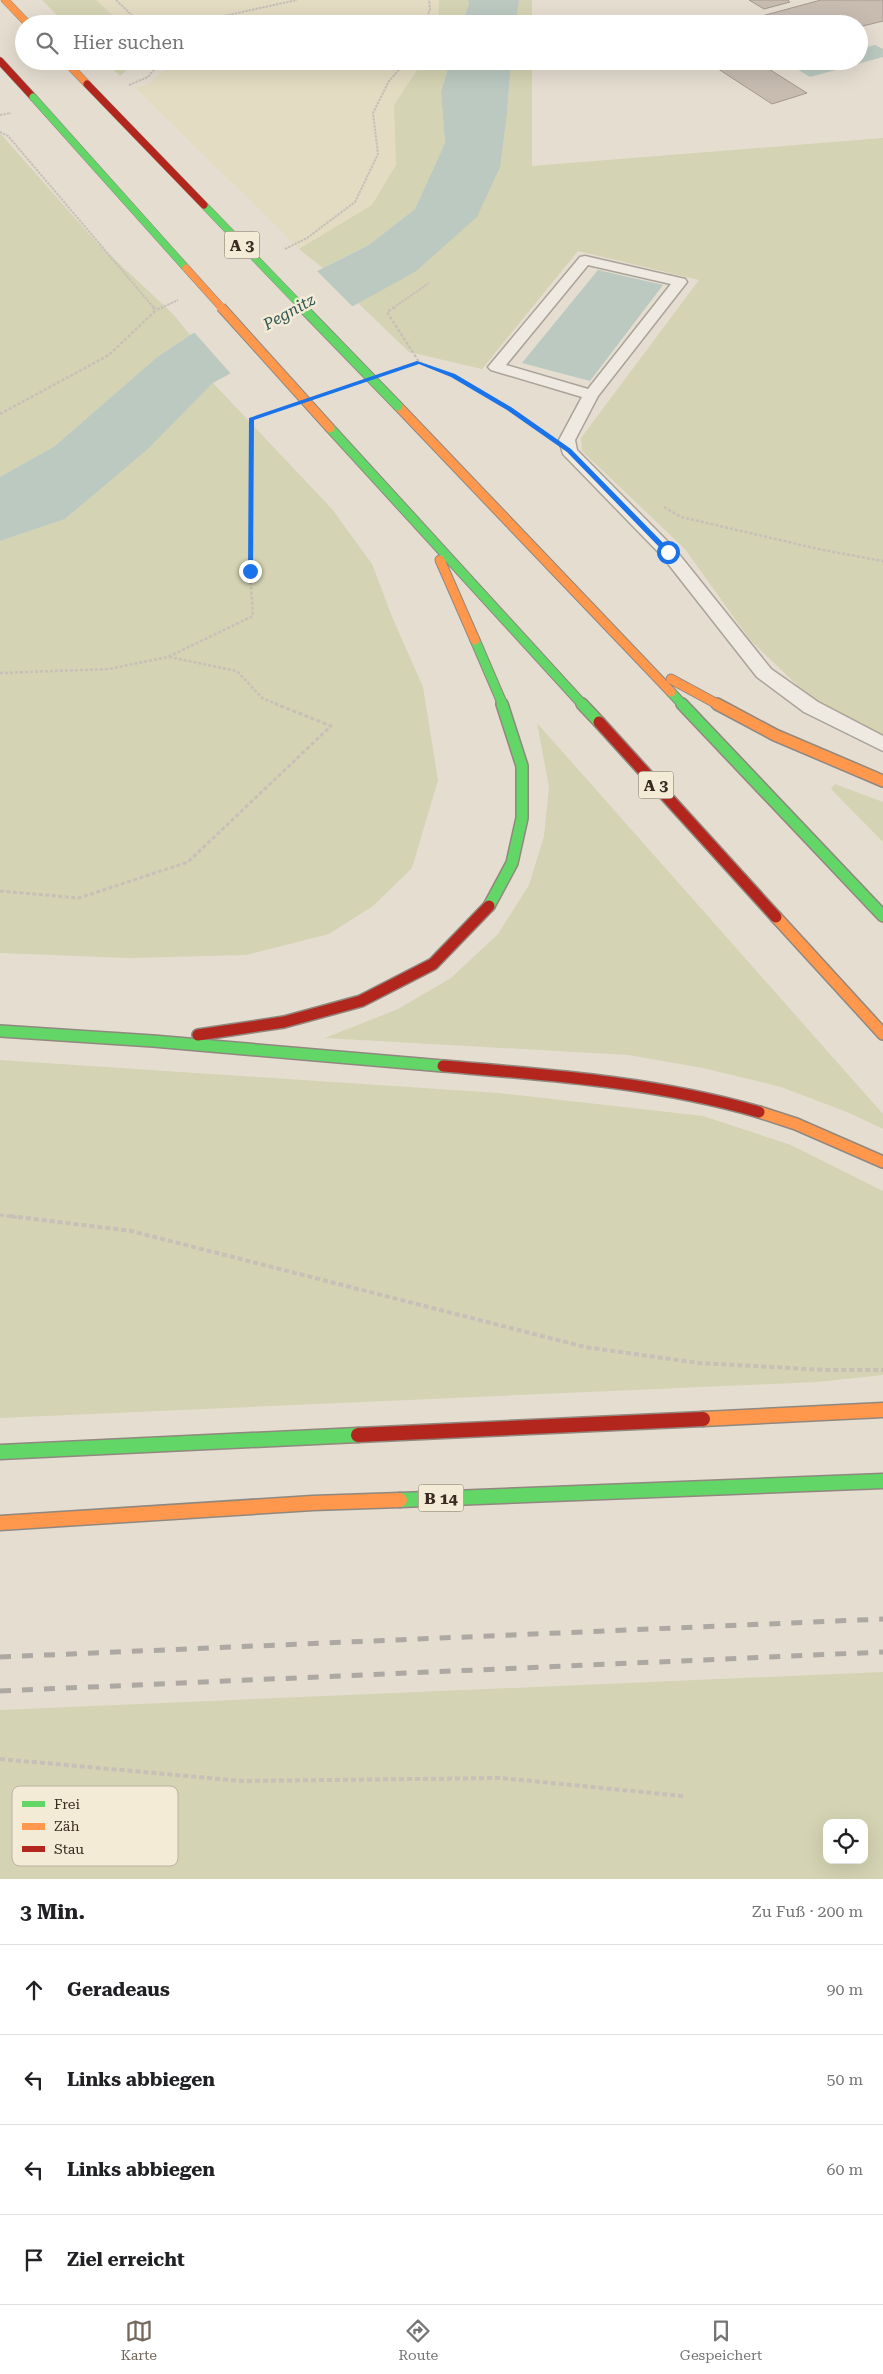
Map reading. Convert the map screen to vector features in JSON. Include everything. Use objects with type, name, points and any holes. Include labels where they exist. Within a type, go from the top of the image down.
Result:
[{"type":"main road","points":[[5,0],[19,15]]},
{"type":"main road","name":"A 3","points":[[0,60],[330,428],[883,1034]]},
{"type":"main road","name":"A 3","points":[[73,70],[398,406],[883,916]]},
{"type":"main road","points":[[153,1041],[284,1022],[361,1001],[433,964],[488,910],[512,863],[522,818],[522,766],[507,714],[430,536]]},
{"type":"main road","points":[[644,663],[712,703],[765,730],[845,767],[883,781]]},
{"type":"main road","points":[[0,1031],[153,1041],[634,1083],[719,1098],[796,1124],[883,1162]]},
{"type":"main road","points":[[0,1452],[883,1410]]},
{"type":"main road","name":"B 14","points":[[0,1523],[313,1504],[883,1481]]},
{"type":"lane","points":[[591,394],[496,367],[585,260],[680,282],[591,394],[567,440],[569,451],[668,552],[764,673],[811,708],[883,744]]},
{"type":"path","points":[[116,0],[132,15]]},
{"type":"path","points":[[228,15],[296,0]]},
{"type":"path","points":[[428,15],[430,9],[429,0]]},
{"type":"path","points":[[0,132],[8,136],[156,310]]},
{"type":"path","points":[[429,283],[387,312],[419,362],[453,376],[509,409],[569,451]]},
{"type":"path","points":[[400,368],[419,362]]},
{"type":"path","points":[[0,673],[109,669],[168,656],[254,616],[250,571],[251,419],[279,410]]},
{"type":"path","points":[[664,507],[681,517],[823,550],[883,561]]},
{"type":"path","points":[[0,891],[79,898],[188,862],[331,726],[262,698],[237,671],[168,656]]},
{"type":"path","points":[[0,1215],[131,1232],[585,1347],[699,1364],[825,1370],[883,1370]]},
{"type":"path","points":[[0,1759],[242,1781],[502,1778],[683,1796]]},
{"type":"shaded area","points":[[96,0],[439,0],[438,15],[112,15]]},
{"type":"shaded area","points":[[165,70],[417,70],[394,105],[396,165],[372,205],[299,249],[136,88],[147,85]]},
{"type":"green space","points":[[42,0],[96,0],[112,15],[57,15]]},
{"type":"green space","points":[[439,0],[468,0],[469,4],[465,15],[438,15]]},
{"type":"green space","points":[[519,0],[532,0],[532,15],[517,15]]},
{"type":"green space","points":[[114,70],[127,70],[120,76]]},
{"type":"green space","points":[[417,70],[447,70],[441,92],[445,143],[415,209],[369,245],[323,268],[299,249],[372,205],[396,165],[394,105]]},
{"type":"green space","points":[[510,70],[532,70],[532,166],[883,138],[883,742],[815,702],[750,640],[685,549],[582,451],[581,438],[699,280],[578,251],[482,369],[409,352],[358,303],[415,272],[507,113]]},
{"type":"green space","points":[[0,133],[96,242],[174,315],[190,335],[156,358],[55,446],[0,477]]},
{"type":"green space","points":[[213,383],[332,509],[372,564],[393,619],[423,687],[438,780],[412,868],[373,906],[329,934],[246,955],[129,958],[0,953],[0,541],[65,519],[148,449]]},
{"type":"green space","points":[[537,723],[883,1114],[883,1129],[847,1112],[781,1087],[703,1068],[628,1055],[325,1038],[398,1009],[451,978],[498,934],[529,885],[544,836],[549,787]]},
{"type":"green space","points":[[835,784],[883,802],[883,842],[831,789]]},
{"type":"green space","points":[[0,1060],[499,1093],[703,1116],[791,1145],[883,1191],[883,1375],[817,1382],[0,1418]]},
{"type":"green space","points":[[883,1672],[883,1879],[0,1879],[0,1710]]},
{"type":"water","points":[[468,0],[519,0],[517,15],[465,15],[469,4]]},
{"type":"water","points":[[875,45],[883,49],[883,57],[868,61],[868,47]]},
{"type":"water","name":"Pegnitz","points":[[447,70],[510,70],[500,167],[477,217],[415,272],[213,383],[148,449],[65,519],[0,541],[0,477],[55,446],[156,358],[190,335],[369,245],[415,209],[445,143],[441,92]]},
{"type":"water","points":[[799,70],[836,70],[810,77]]},
{"type":"water","points":[[598,270],[663,285],[590,381],[522,363]]},
{"type":"pier","points":[[315,269],[354,308],[232,375],[193,331]]},
{"type":"building","points":[[749,0],[788,0],[790,2],[764,9]]},
{"type":"building","points":[[821,0],[883,0],[883,21],[868,25],[868,15],[765,15]]},
{"type":"building","points":[[720,70],[770,70],[807,93],[772,104]]},
{"type":"railway","points":[[0,1657],[883,1619]]},
{"type":"railway","points":[[0,1691],[883,1652]]},
{"type":"traffic: fast","points":[[33,97],[186,268]]},
{"type":"traffic: fast","points":[[204,205],[398,406]]},
{"type":"traffic: fast","points":[[330,428],[599,722]]},
{"type":"traffic: fast","points":[[475,640],[507,715],[522,766],[522,818],[512,863],[489,906]]},
{"type":"traffic: fast","points":[[671,692],[883,916]]},
{"type":"traffic: fast","points":[[0,1031],[153,1041],[443,1066]]},
{"type":"traffic: fast","points":[[0,1452],[358,1435]]},
{"type":"traffic: fast","points":[[400,1500],[883,1481]]},
{"type":"traffic: slow","points":[[5,0],[19,15]]},
{"type":"traffic: slow","points":[[74,70],[87,84]]},
{"type":"traffic: slow","points":[[186,268],[330,428]]},
{"type":"traffic: slow","points":[[398,406],[671,692]]},
{"type":"traffic: slow","points":[[440,560],[475,640]]},
{"type":"traffic: slow","points":[[671,679],[775,735],[883,781]]},
{"type":"traffic: slow","points":[[776,917],[883,1034]]},
{"type":"traffic: slow","points":[[759,1112],[796,1124],[883,1162]]},
{"type":"traffic: slow","points":[[703,1419],[883,1410]]},
{"type":"traffic: slow","points":[[0,1523],[313,1503],[400,1500]]},
{"type":"traffic: jam","points":[[0,61],[33,97]]},
{"type":"traffic: jam","points":[[87,84],[204,205]]},
{"type":"traffic: jam","points":[[599,722],[776,917]]},
{"type":"traffic: jam","points":[[198,1035],[284,1022],[361,1001],[433,964],[489,906]]},
{"type":"traffic: jam","points":[[443,1066],[602,1080],[682,1092],[759,1112]]},
{"type":"traffic: jam","points":[[358,1435],[703,1419]]},
{"type":"route","points":[[250,571],[251,419],[419,362],[453,376],[509,409],[569,451],[668,552]]}]
